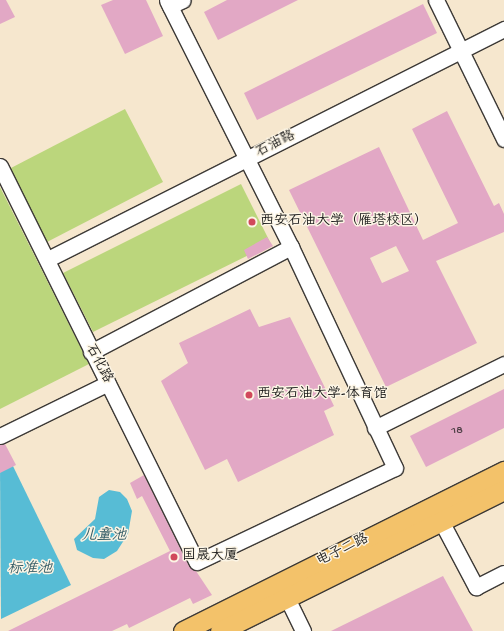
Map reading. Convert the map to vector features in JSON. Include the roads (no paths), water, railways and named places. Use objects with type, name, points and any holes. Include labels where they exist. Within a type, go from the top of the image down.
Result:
[{"type":"main road","name":"电子二路","points":[[183,631],[504,471]]},
{"type":"main road","name":"电子二路","points":[[220,631],[504,490]]},
{"type":"street","points":[[436,0],[504,139]]},
{"type":"street","points":[[173,2],[246,161],[291,247],[375,428],[504,364]]},
{"type":"street","name":"石油路","points":[[48,259],[246,161],[504,29]]},
{"type":"street","name":"石化路","points":[[0,166],[48,259],[91,352],[108,383],[197,562],[395,468],[375,428]]},
{"type":"street","points":[[91,352],[291,247]]},
{"type":"street","points":[[0,436],[108,383]]},
{"type":"street","points":[[441,521],[476,586],[504,573]]},
{"type":"street","points":[[286,598],[304,631]]},
{"type":"water","name":"标准池","points":[[11,462],[71,585],[1,619],[0,467]]},
{"type":"water","name":"儿童池","points":[[109,490],[120,492],[127,499],[132,511],[128,534],[117,551],[104,559],[93,558],[77,550],[74,539],[95,519],[99,497]]},
{"type":"place","name":"西安石油大学（雁塔校区）","points":[[252,222]]},
{"type":"place","name":"西安石油大学-体育馆","points":[[249,395]]},
{"type":"place","name":"国晟大厦","points":[[174,557]]}]
